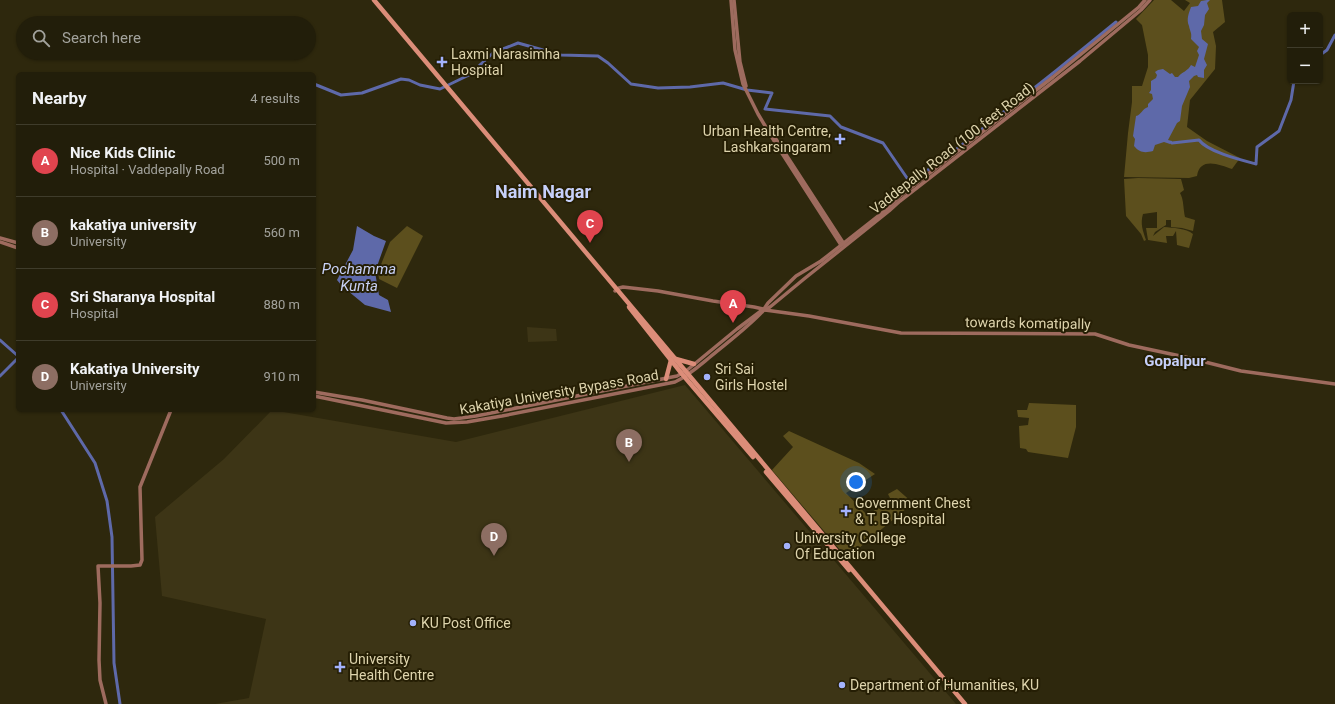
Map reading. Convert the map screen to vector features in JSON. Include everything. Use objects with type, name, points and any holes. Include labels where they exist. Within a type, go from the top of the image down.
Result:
[{"type":"highway","points":[[371,0],[436,76]]},
{"type":"highway","points":[[374,0],[448,91],[617,290],[686,375],[962,704]]},
{"type":"highway","points":[[673,359],[694,364]]},
{"type":"highway","points":[[666,379],[673,359]]},
{"type":"highway","points":[[686,375],[965,704]]},
{"type":"main road","points":[[732,0],[740,62],[749,95],[758,114],[776,144],[843,245]]},
{"type":"main road","points":[[686,375],[694,364],[737,329],[770,307],[843,245],[1053,77],[1139,7],[1145,0]]},
{"type":"main road","name":"Vaddepally Road (100 feet Road)","points":[[917,185],[1083,59],[1141,10],[1150,0]]},
{"type":"main road","points":[[0,238],[16,242]]},
{"type":"main road","points":[[0,242],[16,247]]},
{"type":"main road","points":[[686,375],[726,344],[764,310],[768,303],[796,276],[821,261],[843,245]]},
{"type":"main road","name":"towards komatipally","points":[[617,290],[623,287],[658,291],[901,333],[1095,334],[1129,345],[1241,371],[1335,384]]},
{"type":"main road","name":"Kakatiya University Bypass Road","points":[[316,392],[362,400],[454,419],[686,375]]},
{"type":"main road","name":"Kakatiya University Bypass Road","points":[[316,396],[452,423],[467,422],[671,383],[686,375]]},
{"type":"main road","points":[[106,704],[100,680],[100,603],[98,566],[140,565],[142,560],[140,487],[169,412]]},
{"type":"shaded area","points":[[1154,0],[1171,0],[1184,11],[1190,3],[1185,0],[1222,0],[1225,22],[1213,32],[1216,46],[1215,69],[1190,100],[1187,127],[1207,141],[1240,158],[1232,169],[1216,164],[1206,164],[1199,170],[1197,176],[1189,178],[1124,177],[1132,102],[1132,86],[1142,86],[1148,67],[1148,55],[1142,25],[1136,19]]},
{"type":"shaded area","points":[[1124,179],[1181,179],[1184,190],[1180,193],[1185,217],[1195,220],[1193,231],[1171,227],[1171,220],[1166,220],[1166,225],[1155,232],[1153,236],[1164,227],[1190,232],[1193,234],[1189,248],[1177,245],[1176,231],[1173,236],[1166,236],[1167,243],[1148,240],[1146,228],[1157,228],[1157,212],[1143,214],[1142,224],[1146,240],[1144,241],[1141,234],[1126,216]]},
{"type":"shaded area","points":[[407,226],[423,236],[397,288],[379,279],[378,272],[390,242]]},
{"type":"shaded area","points":[[527,327],[556,329],[557,341],[528,342]]},
{"type":"shaded area","points":[[685,385],[956,704],[215,704],[249,698],[266,619],[162,596],[155,517],[224,459],[270,412],[284,412],[456,442]]},
{"type":"shaded area","points":[[1029,403],[1076,405],[1076,427],[1068,458],[1028,452],[1026,449],[1020,448],[1019,426],[1028,425],[1029,418],[1018,417],[1017,410],[1027,410]]},
{"type":"shaded area","points":[[789,431],[859,463],[875,474],[846,493],[867,515],[888,502],[890,498],[888,494],[897,489],[913,503],[847,558],[772,470],[793,447],[783,436]]},
{"type":"water","points":[[1210,0],[1207,3],[1209,9],[1205,15],[1204,25],[1201,31],[1202,39],[1208,44],[1204,59],[1207,65],[1204,70],[1204,78],[1198,77],[1197,75],[1189,81],[1190,87],[1182,106],[1180,121],[1177,123],[1168,140],[1172,141],[1172,143],[1170,144],[1164,142],[1155,145],[1153,151],[1141,151],[1134,146],[1135,139],[1133,136],[1136,116],[1148,107],[1148,104],[1153,99],[1152,94],[1149,93],[1151,90],[1151,81],[1156,78],[1157,75],[1155,72],[1158,70],[1163,69],[1170,74],[1172,73],[1175,77],[1178,77],[1191,65],[1195,67],[1199,55],[1197,51],[1199,47],[1191,39],[1188,16],[1191,7],[1198,6],[1201,1]]},
{"type":"water","name":"Pochamma Kunta","points":[[357,226],[386,241],[375,272],[379,295],[388,300],[391,312],[365,305],[337,280],[353,250]]},
{"type":"waterway","points":[[316,85],[341,95],[362,93],[401,79],[440,89],[469,75],[493,53],[518,43],[561,55],[598,56],[631,84],[658,88],[690,87],[723,83],[747,90],[772,93],[765,109],[830,116],[841,127],[883,143],[907,178],[912,180],[939,163],[1116,22]]},
{"type":"waterway","points":[[1323,53],[1327,50],[1335,35]]},
{"type":"waterway","points":[[1172,143],[1199,140],[1217,152],[1256,164],[1257,147],[1279,131],[1291,100],[1294,84]]},
{"type":"waterway","points":[[0,340],[16,354]]},
{"type":"waterway","points":[[0,376],[16,360]]},
{"type":"waterway","points":[[62,412],[95,463],[107,501],[112,537],[114,663],[120,704]]},
{"type":"place","name":"Laxmi Narasimha Hospital","points":[[442,62]]},
{"type":"place","name":"Urban Health Centre, Lashkarsingaram","points":[[840,139]]},
{"type":"place","name":"Sri Sharanya Hospital","points":[[590,243]]},
{"type":"place","name":"Nice Kids Clinic","points":[[733,323]]},
{"type":"place","name":"Sri Sai Girls Hostel","points":[[707,377]]},
{"type":"place","name":"kakatiya university","points":[[629,462]]},
{"type":"place","name":"Government Chest & T. B Hospital","points":[[846,511]]},
{"type":"place","name":"University College Of Education","points":[[787,546]]},
{"type":"place","name":"Kakatiya University","points":[[494,556]]},
{"type":"place","name":"KU Post Office","points":[[413,623]]},
{"type":"place","name":"University Health Centre","points":[[340,667]]},
{"type":"place","name":"Department of Humanities, KU","points":[[842,685]]},
{"type":"district","name":"Naim Nagar","points":[[543,192]]},
{"type":"district","name":"Gopalpur","points":[[1175,361]]}]
